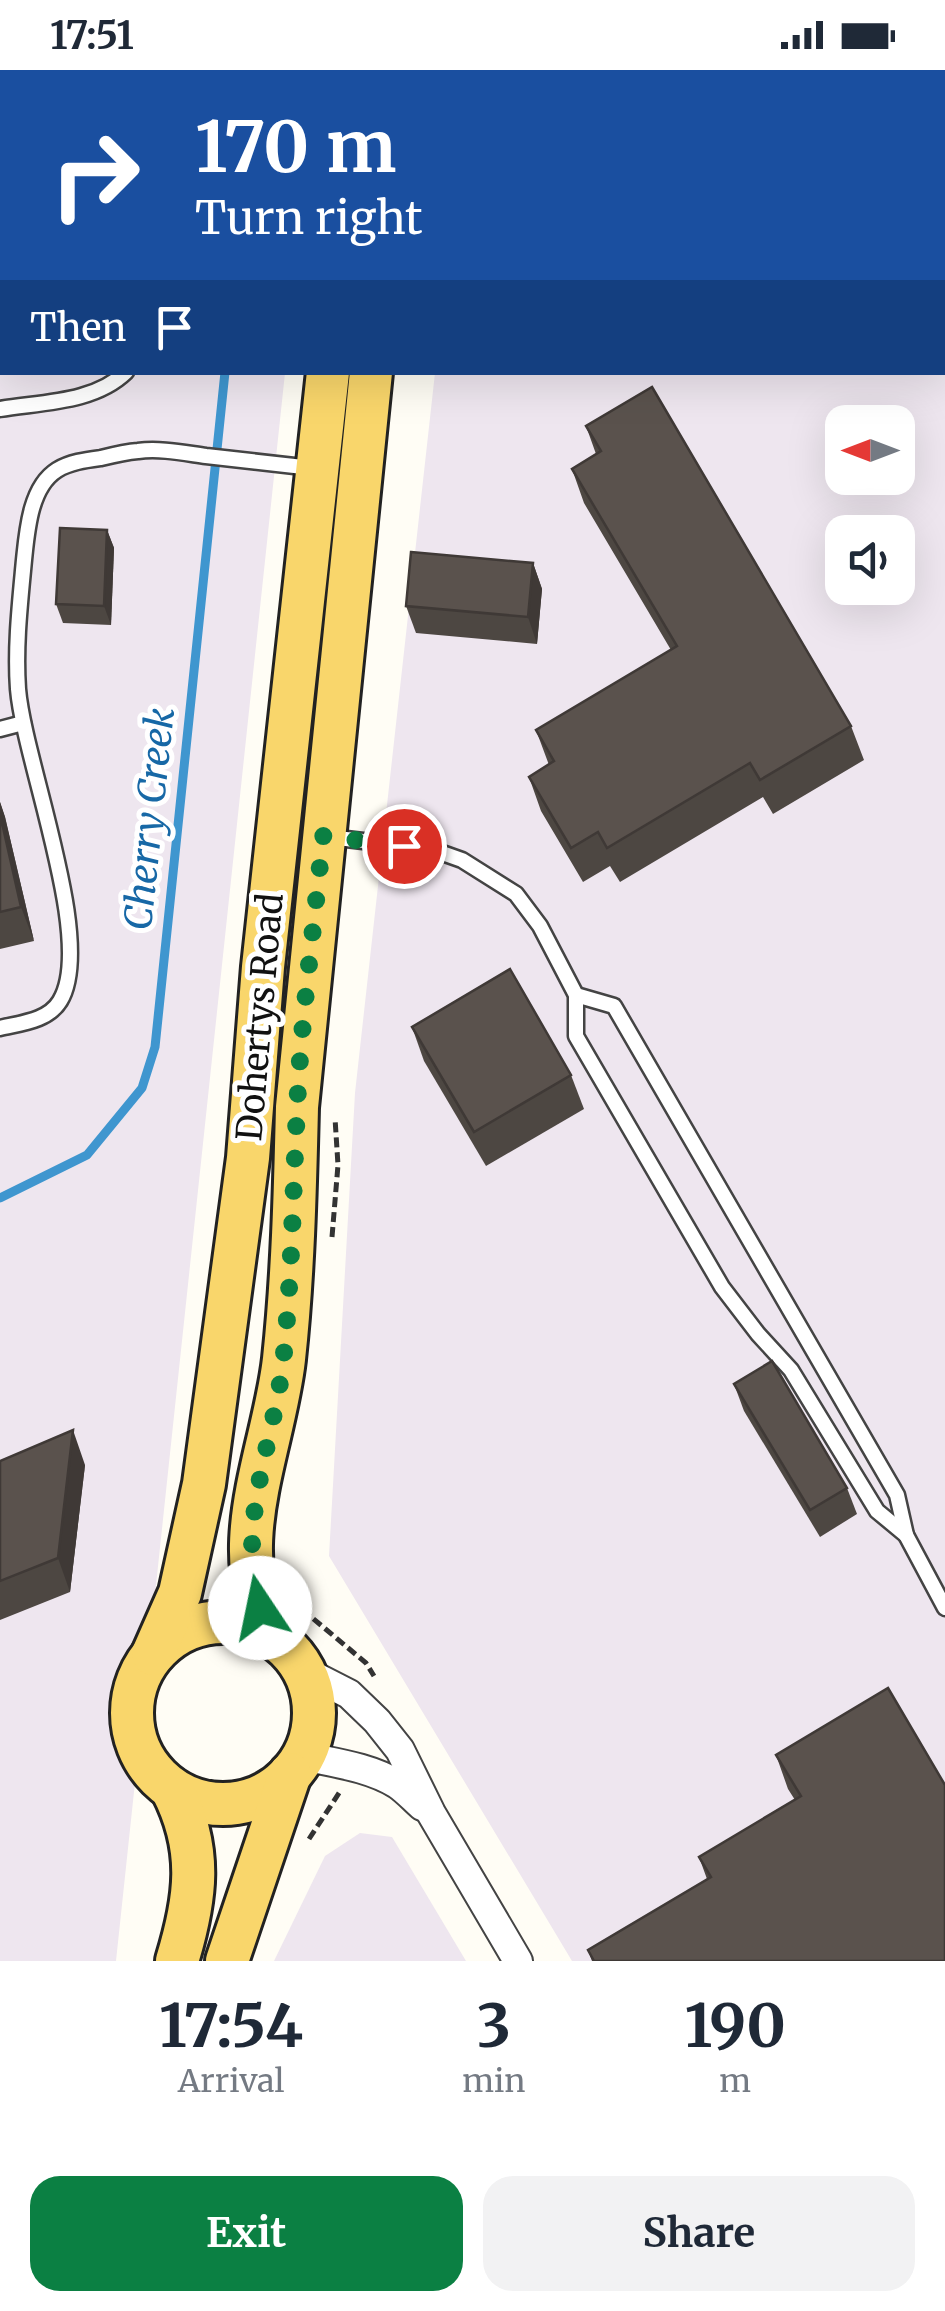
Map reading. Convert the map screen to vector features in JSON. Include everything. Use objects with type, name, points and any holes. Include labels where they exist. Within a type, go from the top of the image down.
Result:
[{"type":"main road","name":"Dohertys Road","points":[[153,1654],[180,1593],[204,1484],[248,1158],[262,967],[328,375]]},
{"type":"main road","name":"Dohertys Road","points":[[272,1636],[252,1584],[251,1538],[256,1490],[283,1365],[295,1206],[297,1107],[372,375]]},
{"type":"main road","points":[[227,1961],[313,1728],[314,1698],[291,1651],[248,1624],[223,1621],[197,1625],[173,1636],[153,1654],[139,1676],[132,1700],[132,1726],[153,1772],[172,1789],[196,1800],[221,1804],[246,1801],[270,1791],[297,1765]]},
{"type":"main road","points":[[172,1789],[186,1814],[195,1867],[188,1926],[177,1961]]},
{"type":"street","points":[[304,1671],[349,1694],[377,1720],[400,1750],[431,1813],[518,1961]]},
{"type":"street","points":[[297,1765],[352,1766],[398,1785],[431,1813]]},
{"type":"lane","points":[[0,409],[90,394],[110,386],[123,375]]},
{"type":"lane","points":[[0,1028],[45,1017],[60,1001],[72,954],[68,916],[18,689],[25,548],[42,485],[54,471],[72,463],[138,450],[318,469]]},
{"type":"lane","points":[[0,729],[23,723]]},
{"type":"lane","points":[[323,836],[431,849],[462,860],[516,894],[540,926],[576,995],[576,1036],[722,1287],[791,1370],[876,1511],[906,1535]]},
{"type":"lane","points":[[576,995],[614,1006],[897,1496],[906,1535],[945,1608]]},
{"type":"path","points":[[290,1584],[310,1616],[366,1663],[377,1690]]},
{"type":"shaded area","points":[[0,375],[285,375],[116,1961],[0,1961]]},
{"type":"shaded area","points":[[435,375],[945,375],[945,1961],[572,1961],[329,1556],[355,1093]]},
{"type":"shaded area","points":[[360,1833],[392,1837],[466,1961],[274,1961],[325,1856]]},
{"type":"building","points":[[652,387],[851,726],[760,780],[750,763],[607,848],[598,832],[571,848],[529,777],[554,761],[536,730],[677,646],[572,469],[601,451],[586,426]]},
{"type":"building","points":[[60,528],[107,530],[104,606],[56,604]]},
{"type":"building","points":[[411,552],[533,563],[528,617],[406,606]]},
{"type":"building","points":[[0,814],[21,907],[0,912]]},
{"type":"building","points":[[510,969],[571,1075],[474,1132],[412,1027]]},
{"type":"building","points":[[772,1361],[847,1488],[810,1510],[734,1384]]},
{"type":"building","points":[[73,1430],[58,1558],[0,1581],[0,1461]]},
{"type":"building","points":[[888,1688],[945,1785],[945,1961],[594,1961],[588,1950],[711,1877],[699,1857],[801,1796],[776,1755]]},
{"type":"waterway","name":"Cherry Creek","points":[[0,1198],[87,1155],[142,1088],[155,1047],[225,375]]},
{"type":"route","points":[[260,1608],[252,1584],[251,1538],[256,1490],[283,1365],[295,1206],[297,1107],[323,836],[404,846]]}]
